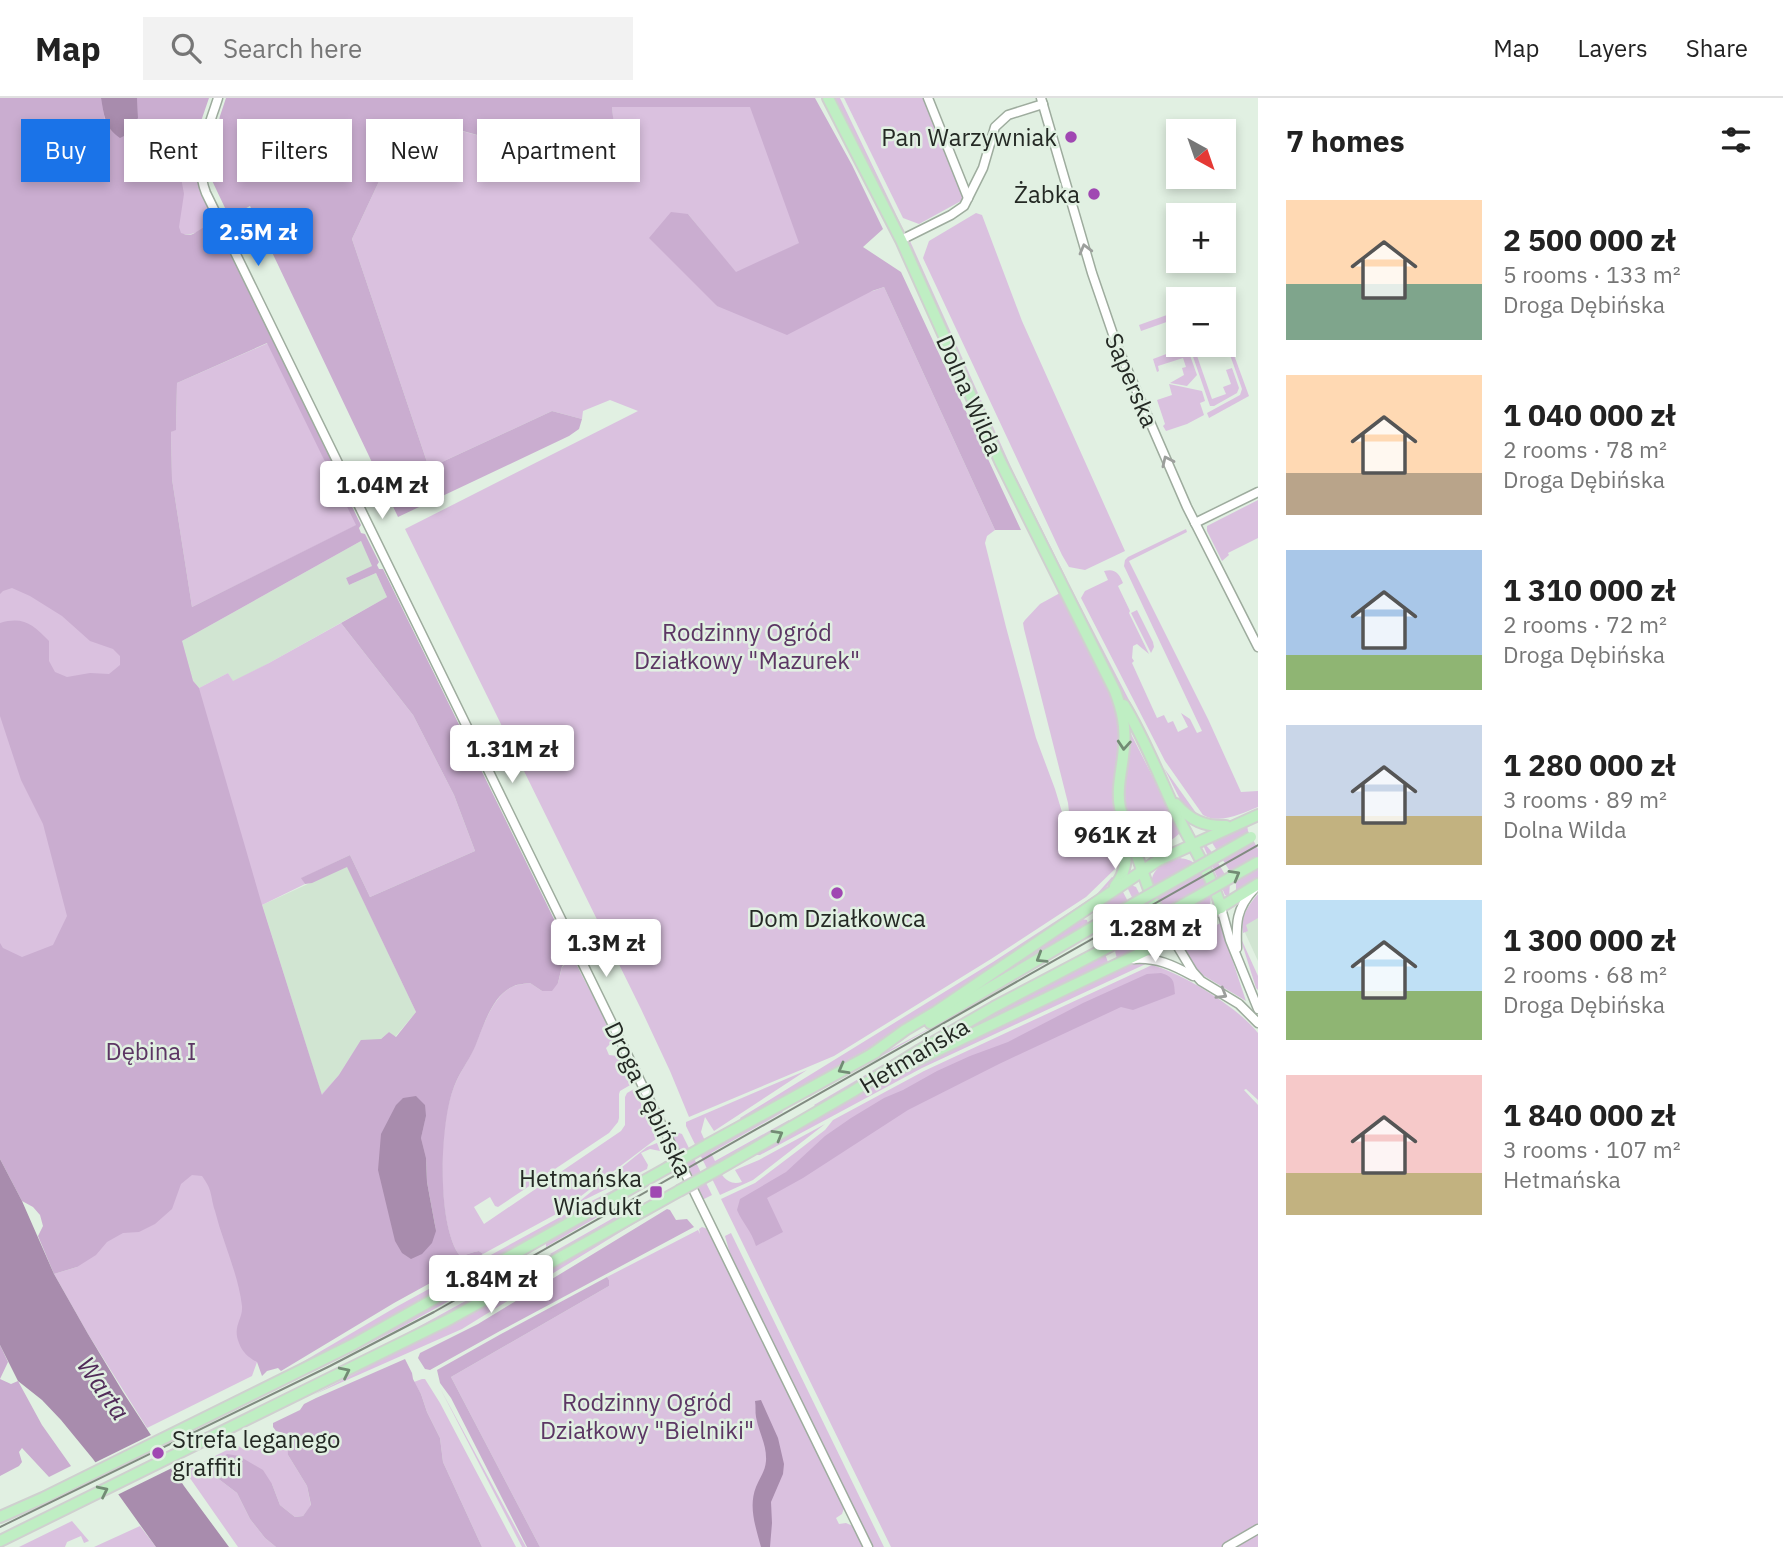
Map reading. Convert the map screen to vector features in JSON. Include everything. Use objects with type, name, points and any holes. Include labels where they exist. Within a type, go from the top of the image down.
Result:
[{"type":"main road","name":"Dolna Wilda","points":[[828,98],[901,240],[1000,461],[1115,691],[1133,719],[1178,817],[1214,884],[1221,908]]},
{"type":"main road","name":"Dolna Wilda","points":[[1115,691],[1124,720],[1125,745],[1118,794],[1120,808],[1153,901],[1172,937]]},
{"type":"main road","points":[[1170,796],[1183,812],[1197,822],[1212,826],[1234,826]]},
{"type":"main road","points":[[872,1054],[1166,856],[1258,816]]},
{"type":"main road","points":[[1105,896],[1117,885],[1124,872],[1126,825]]},
{"type":"main road","name":"Hetmańska","points":[[0,1517],[275,1384],[395,1322],[707,1145],[981,995],[1100,923],[1255,835]]},
{"type":"main road","name":"Hetmańska","points":[[0,1541],[461,1314],[719,1169],[995,1007],[1112,945],[1258,862]]},
{"type":"main road","points":[[865,1084],[1172,937],[1258,885]]},
{"type":"street","name":"Droga Dębińska","points":[[218,98],[200,158],[201,180],[206,193],[868,1547]]},
{"type":"street","points":[[928,98],[968,198]]},
{"type":"street","points":[[901,240],[951,215],[964,205],[983,168],[995,127],[1008,115],[1042,101]]},
{"type":"street","name":"Saperska","points":[[1042,101],[1111,332],[1195,523],[1258,647]]},
{"type":"street","points":[[1195,523],[1258,492]]},
{"type":"street","points":[[1238,955],[1238,913],[1248,895],[1258,885]]},
{"type":"street","points":[[1221,908],[1230,940],[1258,1009]]},
{"type":"street","points":[[1172,937],[1190,969],[1201,981]]},
{"type":"street","points":[[1123,961],[1142,958],[1174,966],[1239,1004],[1258,1024]]},
{"type":"street","points":[[1227,1547],[1258,1529]]},
{"type":"shaded area","points":[[361,541],[373,566],[346,578],[349,585],[376,573],[387,597],[233,682],[228,673],[199,688],[193,682],[182,641]]},
{"type":"shaded area","points":[[347,866],[416,1012],[395,1037],[389,1032],[339,1075],[322,1096],[262,905]]},
{"type":"shaded area","points":[[1258,903],[1258,961],[1241,924]]},
{"type":"green space","name":"Dębina I","points":[[0,98],[203,98],[196,119],[124,119],[124,182],[198,182],[215,221],[196,233],[184,234],[164,423],[182,641],[193,681],[199,688],[228,673],[233,681],[341,623],[413,715],[454,795],[475,851],[370,897],[350,855],[302,878],[305,884],[262,905],[321,1095],[339,1075],[361,1040],[441,1111],[397,1245],[399,1249],[257,1362],[252,1376],[147,1428],[54,1274],[77,1267],[0,1089]]},
{"type":"green space","name":"Dębina I","points":[[0,98],[101,98],[105,119],[21,119],[21,182],[110,182],[110,121],[124,120],[124,182],[182,182],[184,194],[179,227],[181,233],[192,234],[215,221],[346,489],[344,490],[361,525],[361,533],[365,534],[379,562],[379,569],[383,569],[573,958],[562,966],[558,983],[552,991],[542,991],[530,983],[514,986],[499,997],[458,1077],[449,1103],[443,1148],[447,1221],[452,1241],[460,1256],[479,1251],[483,1254],[394,1303],[281,1371],[278,1368],[267,1371],[262,1376],[257,1362],[240,1346],[237,1328],[242,1311],[240,1294],[210,1189],[202,1176],[192,1175],[181,1184],[172,1209],[155,1224],[139,1232],[123,1233],[107,1242],[96,1255],[77,1267],[54,1274],[38,1236],[43,1226],[40,1215],[22,1201],[0,1159],[0,943],[3,948],[22,957],[53,945],[67,916],[43,824],[21,780],[0,716],[0,623],[22,621],[38,630],[49,641],[49,661],[55,672],[67,677],[90,673],[109,674],[120,665],[120,656],[113,649],[90,641],[62,616],[12,588],[0,594]],"holes":[[[267,343],[356,525],[192,607],[172,479],[171,432],[176,430],[177,383]],[[361,541],[372,566],[346,578],[349,585],[376,573],[387,597],[341,623],[413,715],[454,795],[475,851],[370,897],[350,855],[301,878],[305,884],[312,883],[347,867],[416,1012],[396,1037],[389,1032],[381,1039],[361,1040],[339,1075],[322,1095],[262,905],[199,688],[193,681],[182,641]],[[403,1098],[426,1116],[421,1138],[436,1231]]]},
{"type":"green space","name":"Dębina I","points":[[137,98],[209,98],[202,119],[138,119]]},
{"type":"green space","points":[[226,98],[815,98],[883,229],[863,247],[901,272],[1021,530],[995,530],[884,287],[787,335],[717,306],[649,238],[671,212],[688,214],[736,272],[799,243],[750,107],[612,107],[613,119],[477,119],[477,135],[463,131],[463,119],[366,119],[366,182],[379,182],[352,239],[429,468],[552,411],[582,419],[579,429],[569,436],[398,517],[250,206],[239,212],[226,210],[213,182],[223,182],[223,119],[219,119]]},
{"type":"green space","points":[[833,98],[840,98],[905,233],[902,232]]},
{"type":"green space","points":[[844,98],[926,98],[963,196],[961,201],[919,224],[903,218]]},
{"type":"green space","name":"Rodzinny Ogród Działkowy \"Mazurek\"","points":[[612,107],[751,107],[800,243],[736,273],[688,214],[717,306],[873,291],[884,287],[995,530],[987,536],[985,543],[1036,738],[1065,822],[1082,842],[1084,840],[1070,820],[1024,629],[1023,623],[1040,604],[1060,593],[1111,693],[1119,718],[1120,749],[1113,797],[1122,862],[1086,897],[834,1056],[689,1117],[641,1009],[405,529],[638,411],[610,400],[583,411],[582,419],[552,411],[429,468],[352,239],[379,182],[463,182],[463,131],[477,135],[477,182],[640,182],[640,119],[613,119]]},
{"type":"green space","points":[[976,213],[982,215],[1022,321],[1125,551],[1085,570],[1069,567],[1062,555],[923,258],[929,241]]},
{"type":"green space","points":[[910,241],[1011,467],[1067,580],[1006,464],[908,245]]},
{"type":"green space","points":[[1166,315],[1166,322],[1141,331],[1139,325]]},
{"type":"green space","points":[[268,343],[357,525],[192,607],[172,479],[171,432],[176,429],[177,383]]},
{"type":"green space","points":[[1166,354],[1166,357],[1191,357],[1197,375],[1187,386],[1170,383],[1184,375],[1182,368],[1186,367],[1183,358],[1158,366],[1157,372],[1153,359]]},
{"type":"green space","points":[[1193,357],[1197,357],[1212,399],[1226,394],[1223,387],[1231,384],[1226,370],[1232,368],[1239,388],[1237,393],[1210,406]]},
{"type":"green space","points":[[1231,357],[1235,357],[1249,396],[1209,418],[1207,413],[1240,395],[1242,389]]},
{"type":"green space","points":[[1169,384],[1202,391],[1205,401],[1200,403],[1204,415],[1166,431],[1157,400],[1172,395]]},
{"type":"green space","points":[[1258,500],[1258,538],[1228,553],[1222,561],[1207,526]]},
{"type":"green space","points":[[1186,529],[1187,532],[1129,561],[1208,719],[1241,792],[1258,791],[1258,807],[1217,819],[1203,815],[1165,761],[1081,598],[1085,591],[1108,580],[1104,571],[1111,570],[1118,574],[1123,583],[1118,586],[1149,654],[1137,644],[1133,646],[1132,663],[1157,718],[1164,715],[1168,723],[1173,721],[1178,732],[1188,727],[1181,713],[1190,719],[1197,733],[1202,731],[1124,566],[1128,557]]},
{"type":"green space","points":[[1072,590],[1143,727],[1129,708],[1072,597]]},
{"type":"green space","points":[[1137,610],[1153,642],[1151,653],[1131,613]]},
{"type":"green space","points":[[1131,734],[1181,832],[1162,846],[1140,854],[1123,803]]},
{"type":"green space","points":[[1164,768],[1199,817],[1184,807]]},
{"type":"green space","points":[[1247,825],[1258,849],[1258,878],[1236,893],[1236,881],[1211,841]]},
{"type":"green space","points":[[1205,844],[1230,883],[1229,897],[1225,895],[1203,845]]},
{"type":"green space","points":[[1180,858],[1192,862],[1198,868],[1207,882],[1211,899],[1204,912],[1187,922],[1173,920],[1163,911],[1152,884],[1152,878],[1158,868],[1168,861]]},
{"type":"green space","points":[[1112,877],[1115,878],[1100,894],[880,1042],[741,1120],[740,1118],[993,962],[1096,895]]},
{"type":"green space","points":[[1127,887],[1136,887],[1160,934],[1157,940]]},
{"type":"green space","points":[[1122,890],[1152,943],[1117,959],[1091,911]]},
{"type":"green space","points":[[1258,894],[1258,918],[1246,925],[1248,931],[1243,933],[1246,912]]},
{"type":"green space","points":[[1082,919],[1087,920],[1088,924],[944,1010]]},
{"type":"green space","points":[[1220,923],[1246,1001],[1201,974],[1183,948]]},
{"type":"green space","points":[[1239,934],[1258,976],[1258,990],[1256,988]]},
{"type":"green space","points":[[1105,954],[1108,962],[956,1036],[1008,1005]]},
{"type":"green space","points":[[573,958],[615,1039],[606,1048],[609,1055],[618,1056],[632,1084],[620,1091],[618,1122],[609,1133],[498,1207],[490,1197],[474,1207],[484,1224],[621,1131],[625,1125],[625,1097],[634,1089],[656,1139],[560,1212],[483,1254],[479,1251],[460,1256],[452,1241],[447,1221],[442,1173],[445,1124],[454,1087],[489,1013],[506,990],[530,983],[542,991],[558,983],[562,967]]},
{"type":"green space","points":[[1138,962],[1150,962],[922,1068],[760,1155],[754,1155],[920,1062]]},
{"type":"green space","points":[[1152,965],[1179,975],[1209,993],[1238,1013],[1258,1033],[1258,1100],[1244,1090],[1258,1105],[1258,1547],[891,1547],[721,1199],[755,1183],[825,1130],[833,1120],[924,1071]]},
{"type":"green space","points":[[1161,973],[1172,980],[1175,994],[1133,1010],[1121,1007],[999,1064],[908,1110],[767,1198],[783,1232],[756,1246],[737,1210],[740,1199],[786,1172],[825,1136],[851,1118],[937,1071],[1008,1042],[1147,974]]},
{"type":"green space","points":[[951,1017],[809,1097],[809,1093]]},
{"type":"green space","points":[[898,1058],[849,1089],[816,1107],[814,1105]]},
{"type":"green space","points":[[807,1070],[714,1131],[705,1117],[701,1132],[709,1150],[780,1109],[783,1112],[711,1153],[715,1161],[789,1120],[716,1164],[732,1183],[742,1182],[735,1170],[825,1124],[753,1180],[720,1195],[686,1122]]},
{"type":"green space","points":[[682,1134],[712,1195],[702,1200],[671,1137]]},
{"type":"green space","points":[[657,1143],[660,1151],[650,1149],[641,1153],[648,1165],[647,1169],[576,1204],[647,1147]]},
{"type":"green space","points":[[643,1175],[434,1294],[300,1366],[299,1364],[396,1307]]},
{"type":"green space","points":[[613,1204],[614,1208],[613,1205],[610,1206],[611,1209],[546,1247],[546,1241]]},
{"type":"green space","points":[[658,1209],[462,1329],[313,1395],[482,1308]]},
{"type":"green space","points":[[667,1209],[676,1220],[687,1219],[694,1227],[430,1370],[425,1369],[418,1358],[420,1353],[478,1324]]},
{"type":"green space","points":[[618,1215],[621,1219],[553,1256],[550,1254],[615,1217],[619,1219]]},
{"type":"green space","name":"Rodzinny Ogród Działkowy \"Bielniki\"","points":[[699,1229],[708,1229],[844,1508],[842,1514],[836,1518],[839,1524],[853,1526],[864,1547],[540,1547],[451,1377],[609,1286],[607,1277],[698,1230],[700,1234]]},
{"type":"green space","points":[[731,1233],[884,1547],[872,1547],[732,1261],[725,1236]]},
{"type":"green space","points":[[515,1259],[519,1262],[402,1327],[277,1388],[353,1350]]},
{"type":"green space","points":[[524,1269],[524,1272],[433,1323],[354,1362]]},
{"type":"green space","points":[[607,1277],[609,1286],[451,1377],[540,1547],[527,1547],[451,1398],[440,1383],[437,1370]]},
{"type":"green space","points":[[0,1345],[8,1362],[0,1379]]},
{"type":"green space","points":[[405,1359],[440,1438],[443,1462],[482,1547],[276,1547],[250,1519],[237,1493],[216,1477],[215,1466],[227,1454],[239,1456],[263,1470],[280,1505],[295,1517],[303,1516],[311,1505],[307,1486],[288,1455],[287,1434],[276,1431],[273,1423],[300,1410],[304,1404],[316,1398]]},
{"type":"green space","points":[[0,1379],[11,1384],[18,1381],[42,1425],[71,1466],[49,1477],[22,1448],[19,1452],[22,1462],[19,1466],[0,1476]]},
{"type":"green space","points":[[425,1379],[440,1403],[516,1547],[482,1547],[443,1462],[440,1438],[414,1382]]},
{"type":"green space","points":[[440,1388],[526,1547],[522,1547]]},
{"type":"green space","points":[[288,1438],[288,1455],[307,1486],[311,1506],[303,1516],[295,1517],[280,1505],[272,1484],[216,1477],[237,1493],[250,1519],[276,1547],[238,1547],[185,1471],[237,1445],[248,1449]]},
{"type":"green space","points":[[72,1521],[89,1541],[84,1543],[81,1536],[67,1542],[65,1547],[19,1547]]},
{"type":"green space","points":[[140,1526],[156,1547],[94,1547]]},
{"type":"water","points":[[101,98],[137,98],[138,118],[124,119],[124,136],[120,138],[111,130],[110,119],[106,119]]},
{"type":"water","points":[[416,1096],[425,1105],[426,1116],[421,1138],[436,1231],[432,1243],[422,1254],[411,1259],[402,1253],[395,1241],[378,1170],[381,1134],[396,1105],[403,1098]]},
{"type":"water","name":"Warta","points":[[0,1159],[54,1274],[88,1334],[184,1486],[229,1547],[156,1547],[93,1459],[61,1420],[18,1381],[0,1345]]},
{"type":"water","points":[[761,1400],[778,1438],[784,1464],[783,1474],[771,1502],[770,1547],[761,1547],[753,1510],[756,1487],[766,1461],[756,1415],[755,1401]]},
{"type":"pier","points":[[155,1433],[176,1466],[115,1496],[92,1464]]},
{"type":"tram line","points":[[0,1527],[330,1366],[434,1312],[1258,845]]},
{"type":"place","name":"Pan Warzywniak","points":[[1071,137]]},
{"type":"place","name":"Żabka","points":[[1094,194]]},
{"type":"place","name":"Dom Działkowca","points":[[837,893]]},
{"type":"place","name":"Hetmańska Wiadukt","points":[[656,1192]]},
{"type":"place","name":"Strefa leganego graffiti","points":[[158,1453]]}]
